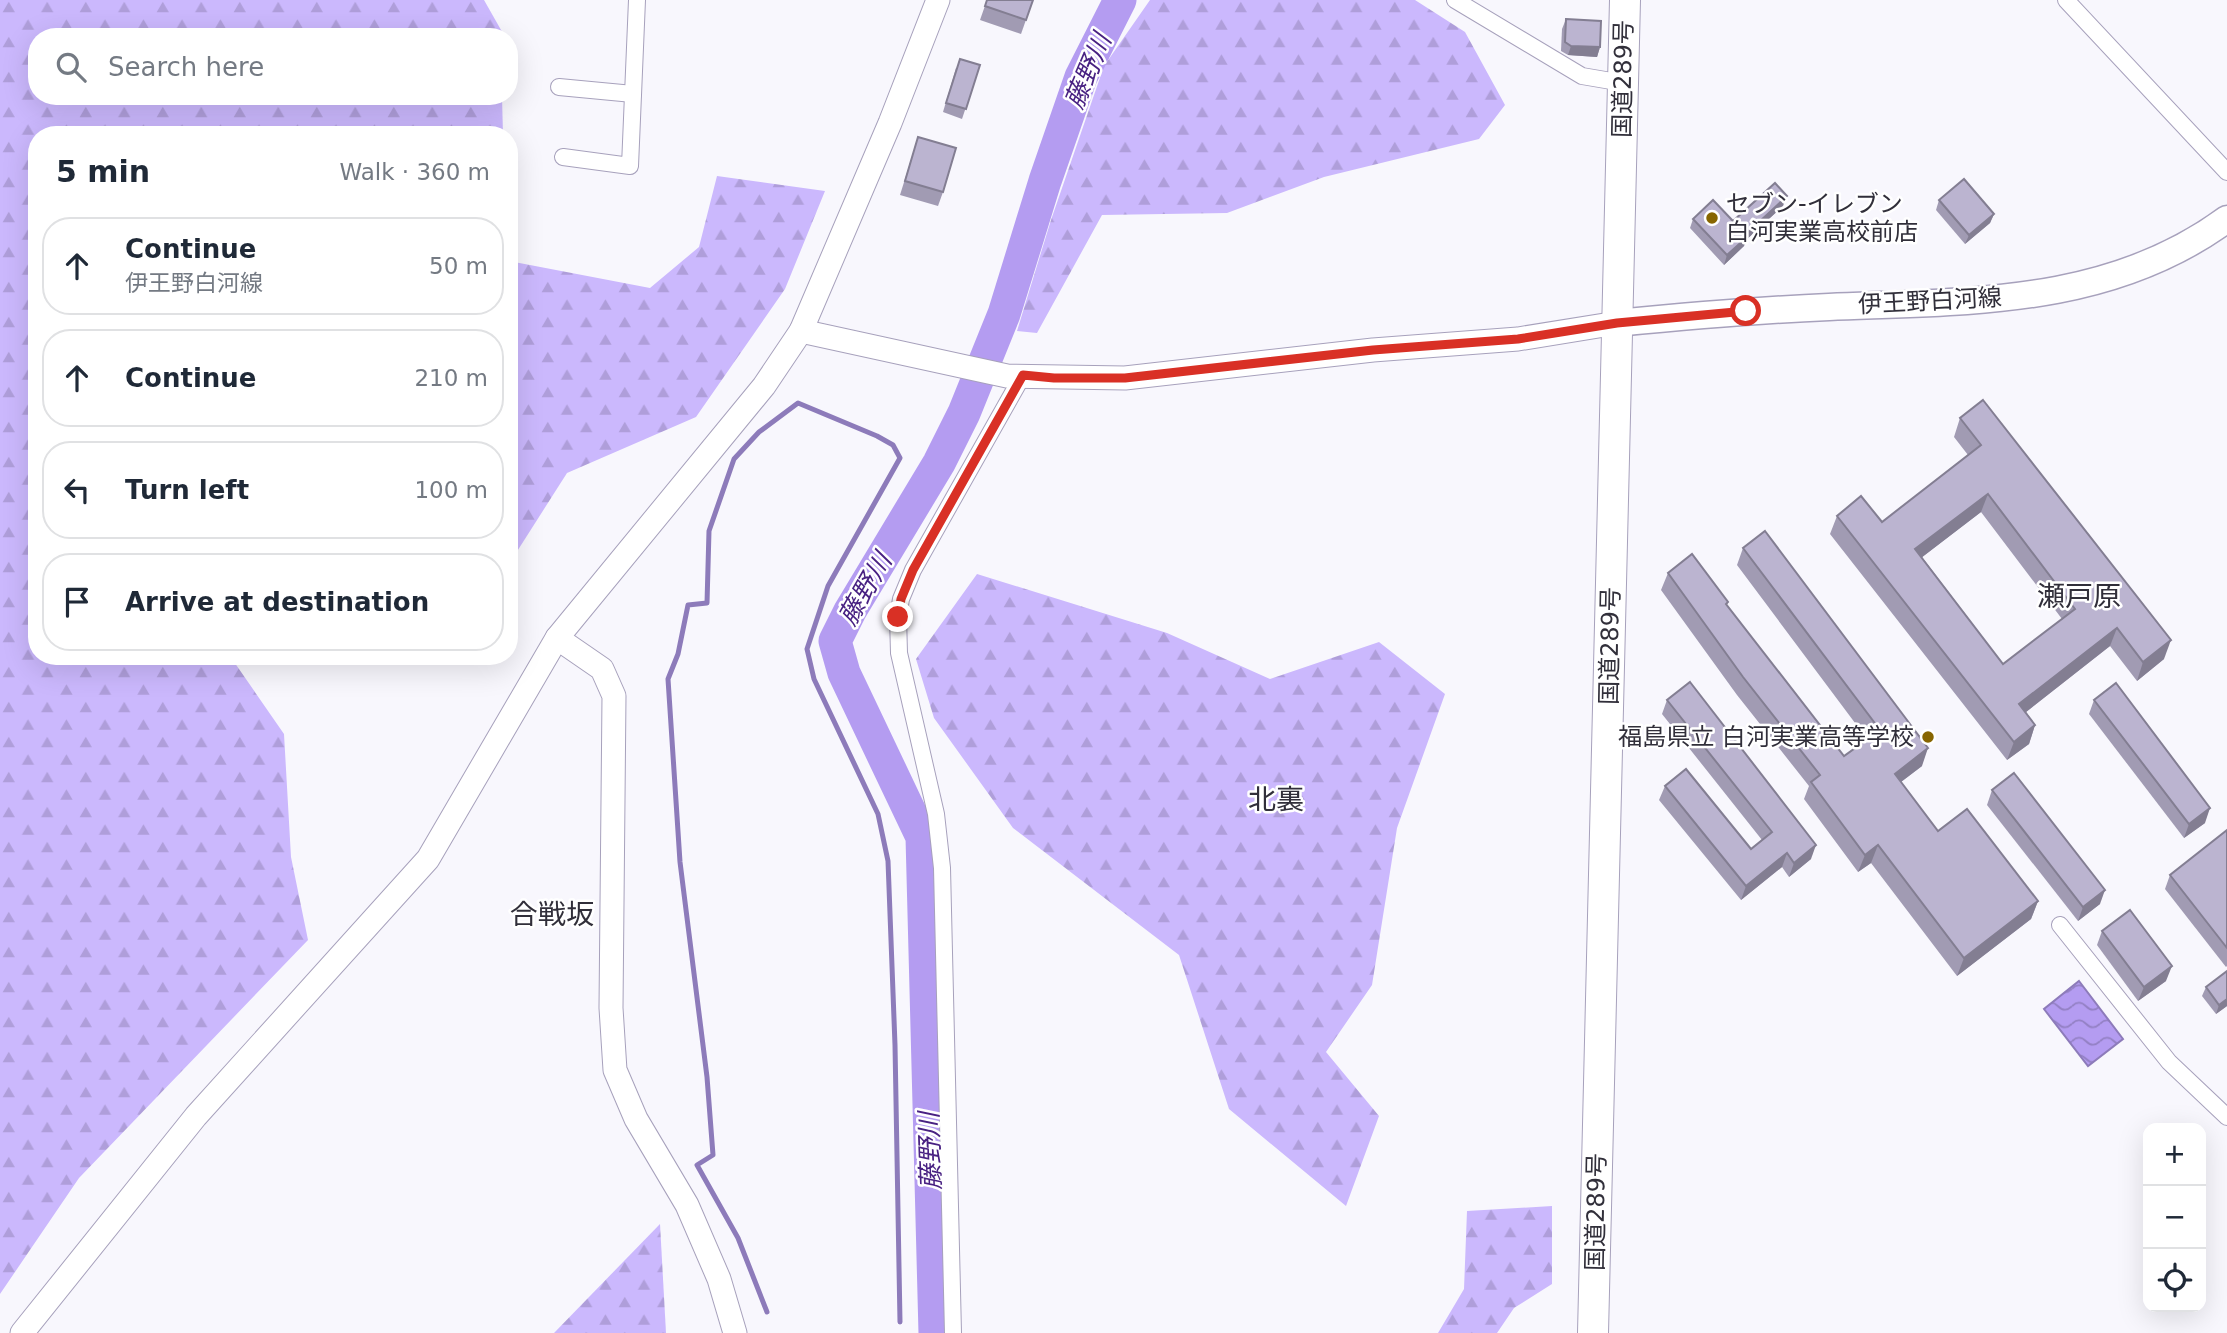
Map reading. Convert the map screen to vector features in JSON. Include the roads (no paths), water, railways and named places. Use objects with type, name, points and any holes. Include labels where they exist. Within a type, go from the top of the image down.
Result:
[{"type":"highway","name":"国道289号","points":[[1593,1333],[1625,0]]},
{"type":"main road","name":"伊王野白河線","points":[[1617,323],[1746,311],[2029,295],[2066,289],[2130,272],[2175,252],[2227,219]]},
{"type":"street","points":[[563,157],[630,166],[637,0]]},
{"type":"street","points":[[22,1333],[196,1116],[428,859],[557,638],[764,386],[801,331],[890,123],[938,0]]},
{"type":"street","points":[[1455,0],[1582,76],[1623,83]]},
{"type":"street","points":[[2066,0],[2227,172]]},
{"type":"street","points":[[559,87],[633,94]]},
{"type":"street","points":[[801,331],[1015,375],[1125,378],[1373,350],[1518,339],[1617,323]]},
{"type":"street","points":[[953,1333],[942,868],[936,814],[899,653],[898,617],[901,599],[913,570],[1015,375]]},
{"type":"street","points":[[557,638],[602,669],[614,696],[611,1008],[615,1070],[636,1119],[687,1205],[719,1279],[735,1333]]},
{"type":"street","points":[[2060,925],[2169,1062],[2227,1117]]},
{"type":"water","points":[[2079,981],[2123,1039],[2088,1066],[2044,1009]]},
{"type":"waterway","name":"藤野川","points":[[935,1333],[922,837],[844,673],[835,641],[850,611],[939,463],[964,413],[1004,314],[1045,181],[1081,77],[1120,0]]},
{"type":"waterway","points":[[767,1312],[738,1238],[697,1165],[713,1155],[707,1077],[680,862],[668,679],[678,654],[688,605],[707,603],[709,531],[734,459],[759,432],[798,403],[877,436],[893,445],[900,458],[828,586],[807,649],[814,679],[878,814],[888,861],[895,1045],[900,1322]]},
{"type":"place","name":"セブン-イレブン 白河実業高校前店","points":[[1712,218]]},
{"type":"place","name":"福島県立 白河実業高等学校","points":[[1928,737]]},
{"type":"district","name":"瀬戸原","points":[[2079,596]]},
{"type":"district","name":"北裏","points":[[1276,799]]},
{"type":"district","name":"合戦坂","points":[[552,914]]}]
